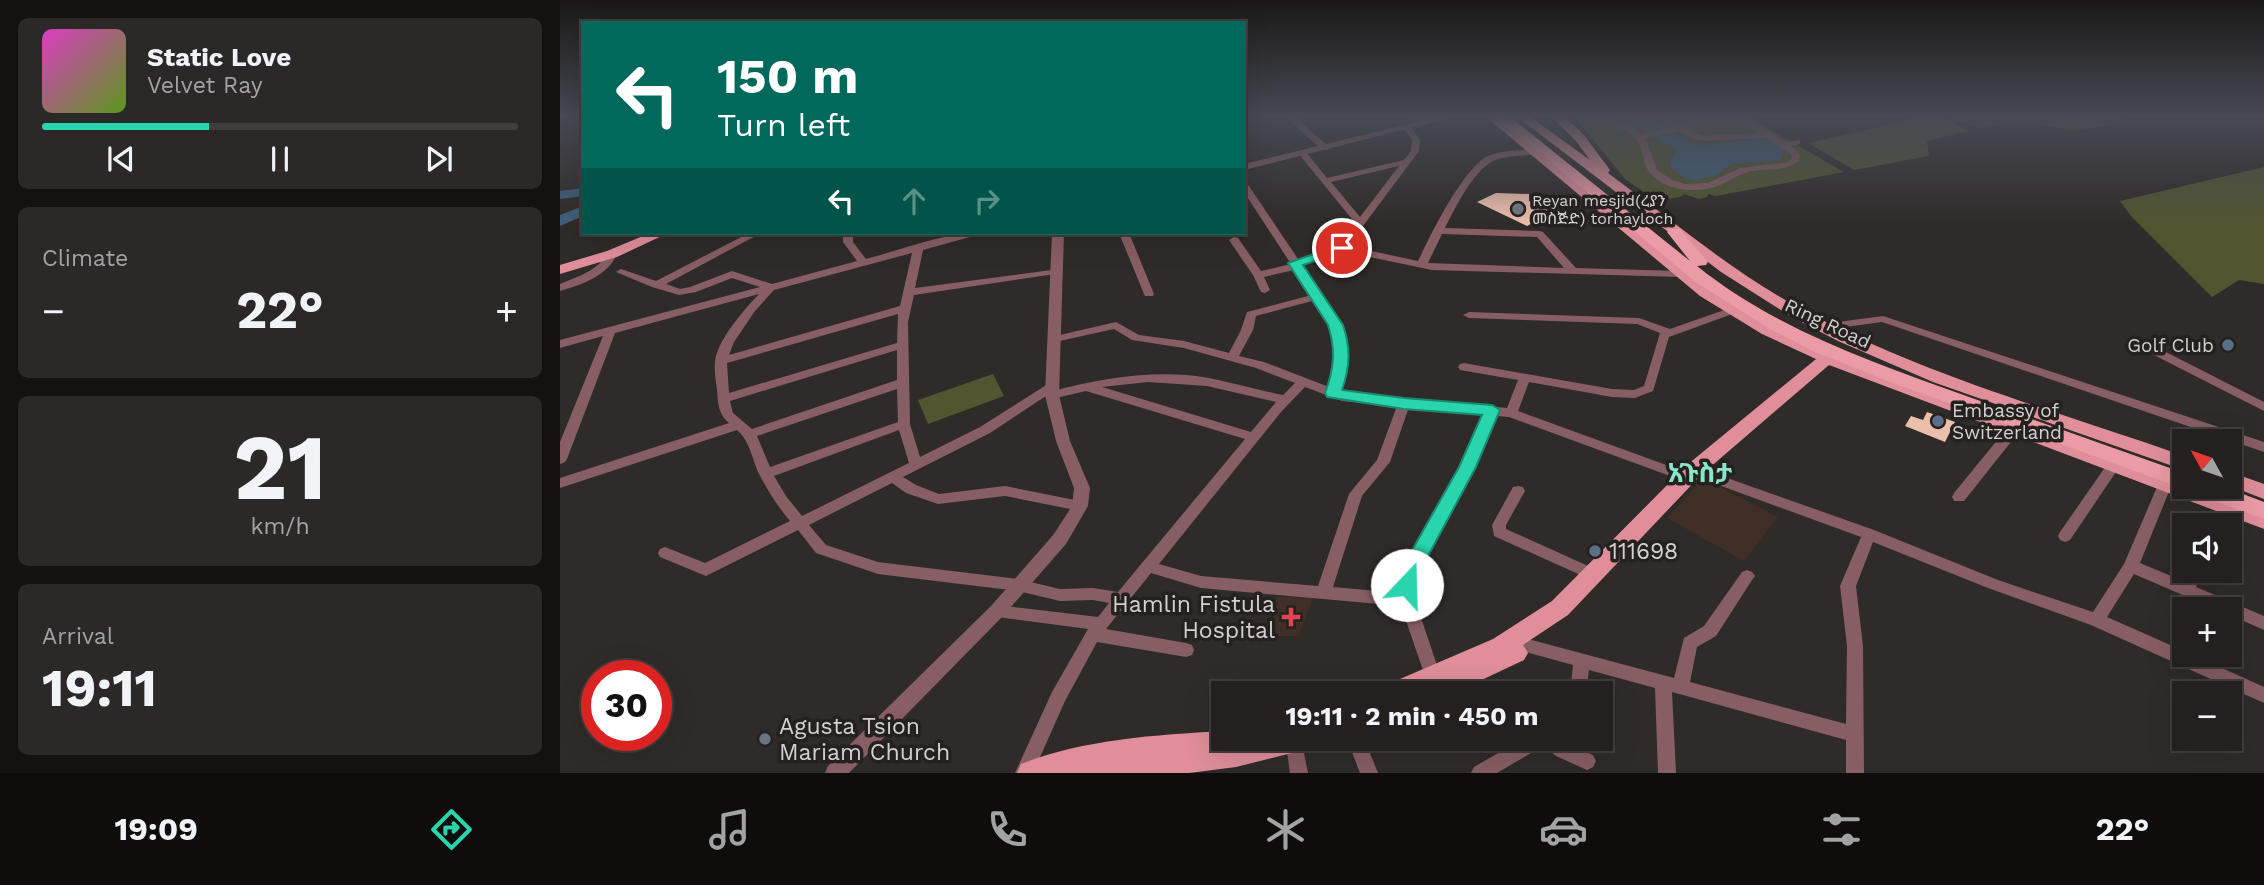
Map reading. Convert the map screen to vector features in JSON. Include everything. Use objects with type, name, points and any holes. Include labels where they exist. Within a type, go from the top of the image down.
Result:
[{"type":"highway","name":"Ring Road","points":[[1551,152],[1563,161]]},
{"type":"highway","name":"Ring Road","points":[[1553,152],[1670,253],[1727,295],[1819,346],[2172,482]]},
{"type":"highway","points":[[1563,161],[1700,262]]},
{"type":"highway","points":[[1631,232],[1670,253]]},
{"type":"highway","points":[[1675,232],[1700,262]]},
{"type":"highway","name":"Ring Road","points":[[1700,262],[1765,306],[1871,358],[2172,468]]},
{"type":"highway","points":[[2242,493],[2264,501]]},
{"type":"highway","points":[[2232,499],[2264,511]]},
{"type":"main road","points":[[1534,152],[1680,274],[1731,311],[1829,359],[2113,466],[2172,482]]},
{"type":"main road","points":[[1571,152],[1675,232],[1759,291],[1823,327],[1908,365],[2172,459]]},
{"type":"main road","points":[[1590,152],[1611,182]]},
{"type":"main road","points":[[560,262],[603,250],[638,235]]},
{"type":"main road","points":[[560,270],[612,254],[656,235]]},
{"type":"main road","points":[[1438,681],[1526,634],[1560,608],[1693,475],[1829,359]]},
{"type":"main road","points":[[1446,681],[1474,674],[1528,646],[1569,615],[1693,475]]},
{"type":"main road","points":[[2242,484],[2264,492]]},
{"type":"main road","points":[[2211,499],[2264,522]]},
{"type":"main road","points":[[1030,773],[1099,755],[1211,744]]},
{"type":"main road","points":[[1091,773],[1253,751]]},
{"type":"street","points":[[1246,164],[1306,152]]},
{"type":"street","points":[[1258,275],[1296,265],[1342,248],[1414,152]]},
{"type":"street","points":[[1421,266],[1476,168],[1484,161],[1500,155],[1533,152]]},
{"type":"street","points":[[1647,152],[1650,167],[1656,174],[1669,182],[1704,187],[1746,169],[1790,164],[1795,160],[1794,152]]},
{"type":"street","points":[[1302,153],[1361,224]]},
{"type":"street","points":[[1325,181],[1406,162]]},
{"type":"street","points":[[1246,188],[1336,325],[1342,368],[1333,393]]},
{"type":"street","points":[[1439,231],[1540,234],[1572,270]]},
{"type":"street","points":[[656,285],[752,235]]},
{"type":"street","points":[[848,235],[848,242],[862,261]]},
{"type":"street","points":[[560,344],[966,235]]},
{"type":"street","points":[[835,773],[997,611],[1060,539],[1080,506],[1082,488],[1063,441],[1052,390],[1058,235]]},
{"type":"street","points":[[1125,235],[1149,295]]},
{"type":"street","points":[[1234,240],[1265,290]]},
{"type":"street","points":[[916,465],[904,424],[902,345],[903,309],[919,246]]},
{"type":"street","points":[[1342,248],[1421,266],[1680,274]]},
{"type":"street","points":[[560,288],[603,267],[612,254]]},
{"type":"street","points":[[909,292],[1055,271]]},
{"type":"street","points":[[621,272],[685,292],[732,274],[771,287]]},
{"type":"street","points":[[771,287],[728,342],[721,361],[723,399],[727,415],[750,434],[766,474],[799,525],[821,549],[878,568],[1018,585],[1060,595],[1093,594],[1121,599]]},
{"type":"street","points":[[1232,358],[1247,330],[1251,314],[1308,299]]},
{"type":"street","points":[[721,361],[903,309]]},
{"type":"street","points":[[1464,367],[1612,393],[1635,394],[1646,391],[1661,339],[1668,332],[1731,311]]},
{"type":"street","points":[[1469,315],[1639,321],[1668,332]]},
{"type":"street","points":[[1823,327],[1883,319],[2264,447]]},
{"type":"street","points":[[1055,338],[1116,325],[1136,338],[1165,341],[1232,358],[1333,393],[1404,404],[1511,413],[1869,534],[1993,584],[2097,620],[2264,695]]},
{"type":"street","points":[[560,459],[610,332]]},
{"type":"street","points":[[723,399],[902,345]]},
{"type":"street","points":[[2156,351],[2264,407]]},
{"type":"street","points":[[1511,413],[1525,377]]},
{"type":"street","points":[[666,553],[706,570],[995,424],[1052,390],[1086,387],[1117,380],[1160,378],[1205,382],[1286,400]]},
{"type":"street","points":[[1024,773],[1058,697],[1097,629],[1254,437],[1304,381]]},
{"type":"street","points":[[750,434],[902,383]]},
{"type":"street","points":[[1086,387],[1254,437]]},
{"type":"street","points":[[1323,593],[1356,494],[1383,462],[1404,404]]},
{"type":"street","points":[[1429,681],[1407,600],[1411,568],[1475,453],[1492,410]]},
{"type":"street","points":[[766,474],[904,424]]},
{"type":"street","points":[[560,483],[738,425]]},
{"type":"street","points":[[1959,497],[2013,429]]},
{"type":"street","points":[[2065,536],[2113,466]]},
{"type":"street","points":[[893,477],[911,489],[938,499],[1005,491],[1080,506]]},
{"type":"street","points":[[2097,620],[2131,566],[2172,487]]},
{"type":"street","points":[[1518,491],[1499,525],[1499,532],[1592,574]]},
{"type":"street","points":[[1856,773],[1855,646],[1848,586],[1869,534]]},
{"type":"street","points":[[2131,566],[2264,622]]},
{"type":"street","points":[[1150,567],[1201,582],[1407,600]]},
{"type":"street","points":[[1681,687],[1690,643],[1710,631],[1747,576]]},
{"type":"street","points":[[2187,590],[2190,583]]},
{"type":"street","points":[[997,611],[1097,629],[1186,650]]},
{"type":"street","points":[[1528,646],[1582,663],[1855,734]]},
{"type":"street","points":[[1580,681],[1582,663]]},
{"type":"street","points":[[1662,682],[1667,773]]},
{"type":"street","points":[[1298,751],[1299,773]]},
{"type":"street","points":[[1361,751],[1369,773]]},
{"type":"street","points":[[1480,773],[1520,751]]},
{"type":"street","points":[[1564,751],[1587,761]]},
{"type":"shaded area","points":[[1703,478],[1778,517],[1744,561],[1667,518]]},
{"type":"shaded area","name":"Hamlin Fistula Hospital","points":[[1277,597],[1313,597],[1299,636],[1272,636]]},
{"type":"green space","points":[[1603,152],[1809,152],[1844,172],[1716,196],[1708,194],[1707,197],[1699,199],[1684,194],[1657,201],[1625,179]]},
{"type":"green space","points":[[1823,152],[1928,152],[1929,156],[1854,170]]},
{"type":"green space","points":[[2264,167],[2264,284],[2239,280],[2212,297],[2131,216],[2120,201]]},
{"type":"green space","points":[[993,374],[1004,396],[928,424],[918,400]]},
{"type":"water","points":[[1676,152],[1785,152],[1780,160],[1731,164],[1717,175],[1696,180],[1685,178],[1671,168],[1670,162]]},
{"type":"building","name":"Reyan mesjid(ረያን መስጅድ) torhayloch","points":[[1496,193],[1529,194],[1529,201],[1553,212],[1527,226],[1477,202]]},
{"type":"building","name":"Embassy of Switzerland","points":[[1927,412],[1955,422],[1945,442],[1905,426],[1911,416],[1923,420]]},
{"type":"waterway","points":[[560,195],[581,192]]},
{"type":"waterway","points":[[560,221],[581,211]]},
{"type":"place","name":"Reyan mesjid(ረያን መስጅድ) torhayloch","points":[[1518,209]]},
{"type":"place","name":"Golf Club","points":[[2228,345]]},
{"type":"place","name":"Embassy of Switzerland","points":[[1938,421]]},
{"type":"place","name":"111698","points":[[1595,551]]},
{"type":"place","name":"Hamlin Fistula Hospital","points":[[1291,617]]},
{"type":"place","name":"Agusta Tsion Mariam Church","points":[[765,739]]},
{"type":"district","name":"አጉስታ","points":[[1700,473]]},
{"type":"route","points":[[1342,248],[1295,263],[1336,325],[1339,335],[1342,368],[1333,393],[1342,397],[1404,404],[1492,410],[1468,467],[1411,568],[1407,585]]}]
